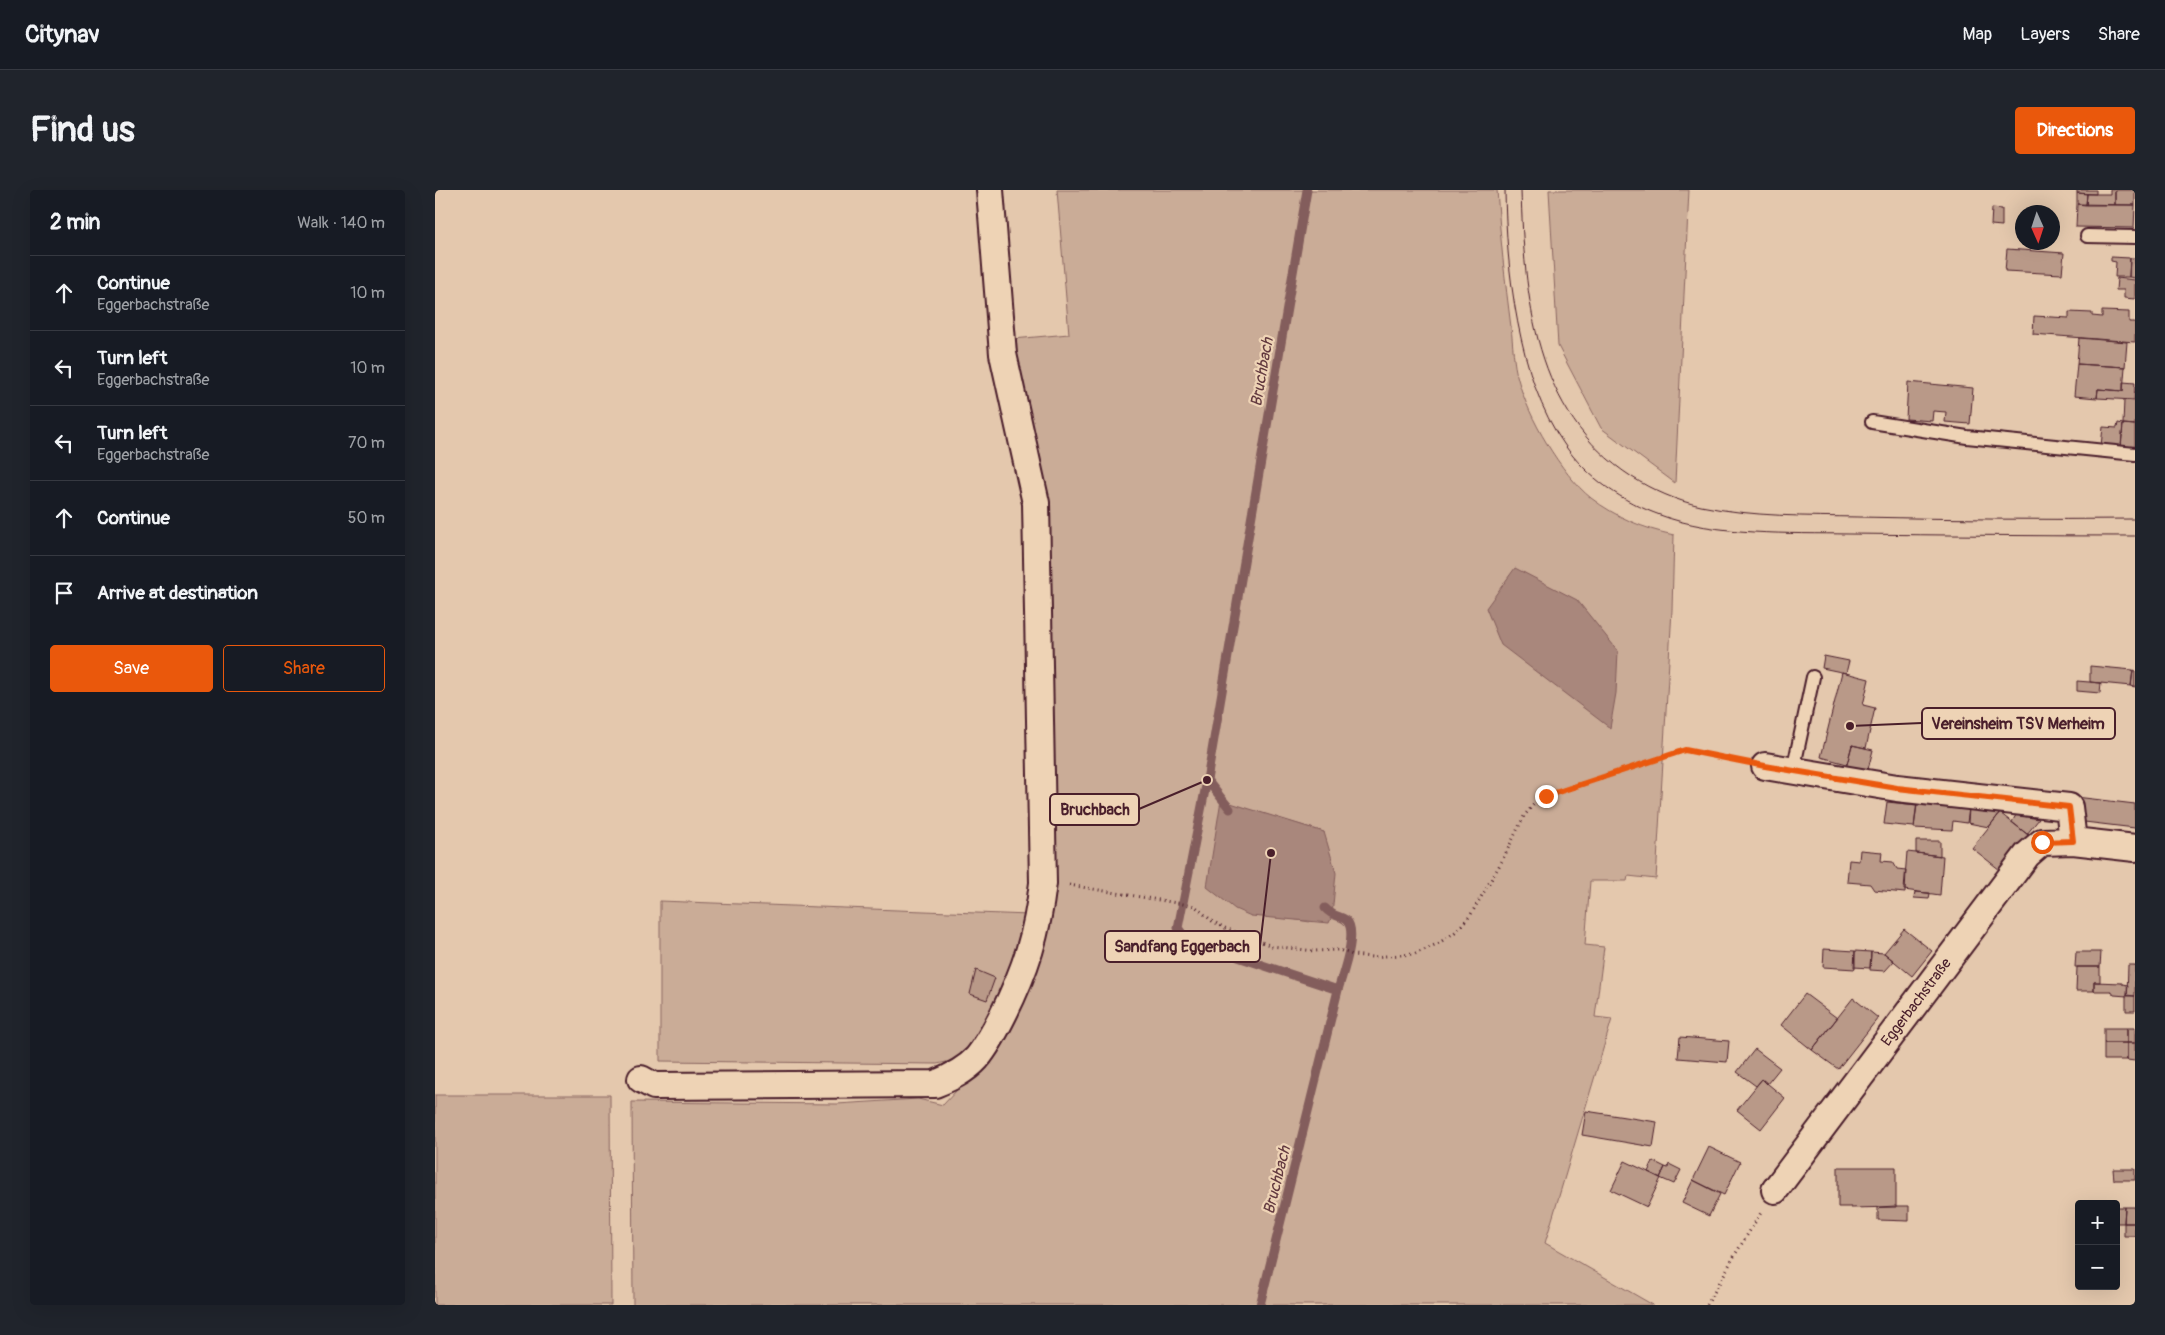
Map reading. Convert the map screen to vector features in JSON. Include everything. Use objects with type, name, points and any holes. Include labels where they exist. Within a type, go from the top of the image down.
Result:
[{"type":"street","points":[[641,1079],[654,1086],[935,1084],[954,1076],[977,1058],[998,1026],[1020,982],[1036,930],[1043,883],[1036,503],[1003,354],[990,190]]},
{"type":"street","points":[[1765,766],[1897,788],[2069,807],[2073,841]]},
{"type":"street","name":"Eggerbachstraße","points":[[1775,1190],[2027,855],[2042,842],[2073,841],[2135,848]]},
{"type":"lane","points":[[2087,236],[2135,237]]},
{"type":"lane","points":[[1872,422],[1967,437],[2135,454]]},
{"type":"lane","points":[[1793,770],[1813,677]]},
{"type":"path","points":[[1043,883],[1195,906],[1211,921],[1272,946],[1313,951],[1339,950],[1353,955],[1397,957],[1415,954],[1439,943],[1455,932],[1470,916],[1492,879],[1524,816],[1534,804],[1546,796],[1685,750],[1765,766]]},
{"type":"path","points":[[1707,1305],[1736,1253],[1775,1190]]},
{"type":"shaded area","points":[[1057,190],[1497,190],[1515,367],[1529,410],[1557,460],[1568,475],[1591,498],[1610,511],[1631,521],[1674,535],[1672,610],[1656,879],[1628,876],[1627,881],[1590,881],[1585,945],[1604,947],[1595,1017],[1612,1019],[1545,1243],[1653,1305],[633,1305],[632,1102],[837,1104],[918,1099],[943,1105],[986,1059],[1049,850],[1013,339],[1069,334]],"holes":[[[1221,801],[1324,832],[1310,922],[1291,919]]]},
{"type":"shaded area","points":[[1549,190],[1689,190],[1675,483],[1601,428],[1558,346]]},
{"type":"shaded area","points":[[1515,568],[1577,600],[1618,651],[1616,693],[1610,728],[1501,645],[1486,608]]},
{"type":"shaded area","points":[[1221,800],[1324,832],[1336,873],[1332,916],[1329,923],[1251,916],[1235,909],[1207,887]]},
{"type":"shaded area","points":[[660,901],[1029,915],[1011,977],[972,1046],[956,1060],[937,1064],[660,1061]]},
{"type":"shaded area","points":[[435,1095],[610,1095],[611,1305],[435,1305]]},
{"type":"building","points":[[2077,190],[2096,190],[2096,194],[2077,193]]},
{"type":"building","points":[[2110,190],[2115,190],[2115,205],[2086,205],[2087,194],[2110,194]]},
{"type":"building","points":[[2115,190],[2135,190],[2135,205],[2115,205]]},
{"type":"building","points":[[2077,193],[2087,194],[2086,205],[2077,204]]},
{"type":"building","points":[[2077,204],[2135,205],[2134,228],[2076,227]]},
{"type":"building","points":[[1992,208],[2002,209],[2002,226],[1991,225]]},
{"type":"building","points":[[2007,249],[2064,253],[2062,274],[2005,271]]},
{"type":"building","points":[[2111,257],[2130,258],[2129,277],[2115,277],[2116,262],[2111,261]]},
{"type":"building","points":[[2130,258],[2135,258],[2135,278],[2129,277]]},
{"type":"building","points":[[2117,278],[2135,280],[2135,299],[2124,298],[2124,290],[2116,290]]},
{"type":"building","points":[[2102,311],[2129,312],[2129,322],[2135,322],[2135,342],[2033,334],[2034,316],[2069,318],[2069,312],[2092,313],[2092,316],[2102,317]]},
{"type":"building","points":[[2079,338],[2127,342],[2125,367],[2077,364]]},
{"type":"building","points":[[2077,364],[2125,367],[2123,391],[2098,389],[2097,398],[2074,396]]},
{"type":"building","points":[[1908,382],[1973,388],[1970,424],[1945,422],[1946,412],[1933,411],[1932,421],[1906,419]]},
{"type":"building","points":[[2123,382],[2135,383],[2134,400],[2097,398],[2098,389],[2123,391]]},
{"type":"building","points":[[2124,400],[2135,401],[2135,425],[2123,424]]},
{"type":"building","points":[[2118,423],[2123,424],[2121,447],[2101,446],[2103,427],[2117,428]]},
{"type":"building","points":[[2123,424],[2135,425],[2135,449],[2121,447]]},
{"type":"building","points":[[1824,656],[1849,661],[1846,673],[1822,668]]},
{"type":"building","points":[[2090,666],[2133,670],[2131,686],[2090,682]]},
{"type":"building","points":[[2133,670],[2135,671],[2135,687],[2131,686]]},
{"type":"building","points":[[1842,672],[1869,679],[1863,705],[1875,708],[1866,748],[1852,745],[1847,764],[1821,757]]},
{"type":"building","points":[[2077,681],[2101,683],[2100,693],[2077,691]]},
{"type":"building","points":[[1852,745],[1873,750],[1866,777],[1845,772]]},
{"type":"building","points":[[2076,797],[2135,804],[2135,828],[2076,821]]},
{"type":"building","points":[[1917,801],[1969,808],[1967,823],[1953,821],[1952,830],[1914,828]]},
{"type":"building","points":[[1887,802],[1917,805],[1914,827],[1884,824]]},
{"type":"building","points":[[1969,808],[2000,813],[1989,827],[1968,823]]},
{"type":"building","points":[[2000,813],[2028,835],[2000,870],[1972,848]]},
{"type":"building","points":[[2016,815],[2039,819],[2027,834],[2012,822]]},
{"type":"building","points":[[1916,841],[1940,841],[1940,856],[1916,853]]},
{"type":"building","points":[[1860,850],[1882,852],[1881,861],[1893,862],[1897,869],[1906,870],[1905,893],[1874,890],[1870,884],[1847,882],[1849,860],[1859,861]]},
{"type":"building","points":[[1907,852],[1943,856],[1940,895],[1904,890]]},
{"type":"building","points":[[1915,892],[1930,893],[1929,899],[1914,898]]},
{"type":"building","points":[[1904,929],[1932,951],[1912,976],[1884,953]]},
{"type":"building","points":[[1824,949],[1855,951],[1855,969],[1823,967]]},
{"type":"building","points":[[1855,951],[1871,952],[1870,968],[1854,967]]},
{"type":"building","points":[[1871,952],[1884,953],[1894,961],[1885,971],[1870,970]]},
{"type":"building","points":[[2076,952],[2101,952],[2100,967],[2075,967]]},
{"type":"building","points":[[2128,965],[2135,965],[2135,996],[2127,996]]},
{"type":"building","points":[[2077,967],[2100,967],[2100,982],[2094,982],[2094,991],[2076,991]]},
{"type":"building","points":[[976,970],[995,978],[987,1000],[970,994]]},
{"type":"building","points":[[2094,982],[2128,985],[2127,996],[2114,995],[2111,991],[2094,991]]},
{"type":"building","points":[[1805,994],[1837,1018],[1812,1050],[1781,1025]]},
{"type":"building","points":[[2126,995],[2135,996],[2135,1011],[2126,1011]]},
{"type":"building","points":[[1853,998],[1878,1018],[1838,1069],[1812,1050]]},
{"type":"building","points":[[2104,1028],[2127,1028],[2127,1043],[2104,1043]]},
{"type":"building","points":[[2127,1028],[2135,1028],[2135,1043],[2127,1043]]},
{"type":"building","points":[[1680,1037],[1729,1041],[1727,1062],[1678,1058]]},
{"type":"building","points":[[2104,1043],[2127,1043],[2127,1060],[2104,1060]]},
{"type":"building","points":[[2127,1043],[2135,1043],[2135,1061],[2127,1060]]},
{"type":"building","points":[[1755,1049],[1780,1068],[1767,1084],[1762,1079],[1756,1086],[1737,1072]]},
{"type":"building","points":[[1762,1079],[1785,1098],[1761,1129],[1737,1110]]},
{"type":"building","points":[[1586,1111],[1657,1122],[1653,1147],[1582,1135]]},
{"type":"building","points":[[1709,1147],[1740,1162],[1724,1195],[1693,1180]]},
{"type":"building","points":[[1625,1161],[1661,1178],[1647,1207],[1611,1190]]},
{"type":"building","points":[[1653,1161],[1665,1167],[1660,1178],[1648,1172]]},
{"type":"building","points":[[1669,1164],[1681,1170],[1674,1184],[1660,1178],[1665,1167],[1668,1168]]},
{"type":"building","points":[[1838,1167],[1896,1167],[1896,1207],[1838,1207]]},
{"type":"building","points":[[2113,1169],[2135,1169],[2135,1180],[2114,1180]]},
{"type":"building","points":[[1693,1180],[1720,1194],[1709,1216],[1682,1203]]},
{"type":"building","points":[[1909,1206],[1909,1221],[1878,1220],[1878,1207]]},
{"type":"building","points":[[2120,1207],[2125,1207],[2124,1223],[2120,1223]]},
{"type":"building","points":[[2125,1207],[2135,1207],[2135,1223],[2124,1223]]},
{"type":"building","points":[[2124,1223],[2135,1223],[2135,1236],[2124,1236]]},
{"type":"waterway","name":"Bruchbach","points":[[1215,949],[1187,940],[1178,928],[1207,780],[1307,190]]},
{"type":"waterway","points":[[1207,780],[1230,809]]},
{"type":"waterway","points":[[1325,908],[1346,920],[1350,926],[1348,954],[1338,990]]},
{"type":"waterway","name":"Bruchbach","points":[[1238,957],[1338,990],[1260,1305]]},
{"type":"tram line","points":[[1505,190],[1508,253],[1512,287],[1525,356],[1536,388],[1548,418],[1573,456],[1594,478],[1619,496],[1646,510],[1682,522],[1705,527],[1753,532],[2135,536]]},
{"type":"tram line","points":[[1521,190],[1526,271],[1532,311],[1541,350],[1555,386],[1574,420],[1599,451],[1632,477],[1648,486],[1692,504],[1721,510],[1760,514],[1963,519],[2135,519]]},
{"type":"place","name":"Vereinsheim TSV Merheim","points":[[1850,726]]},
{"type":"place","name":"Bruchbach","points":[[1207,780]]},
{"type":"place","name":"Sandfang Eggerbach","points":[[1271,853]]},
{"type":"route","points":[[1546,796],[1685,750],[1765,766],[1897,788],[2069,807],[2073,841],[2042,842]]}]
